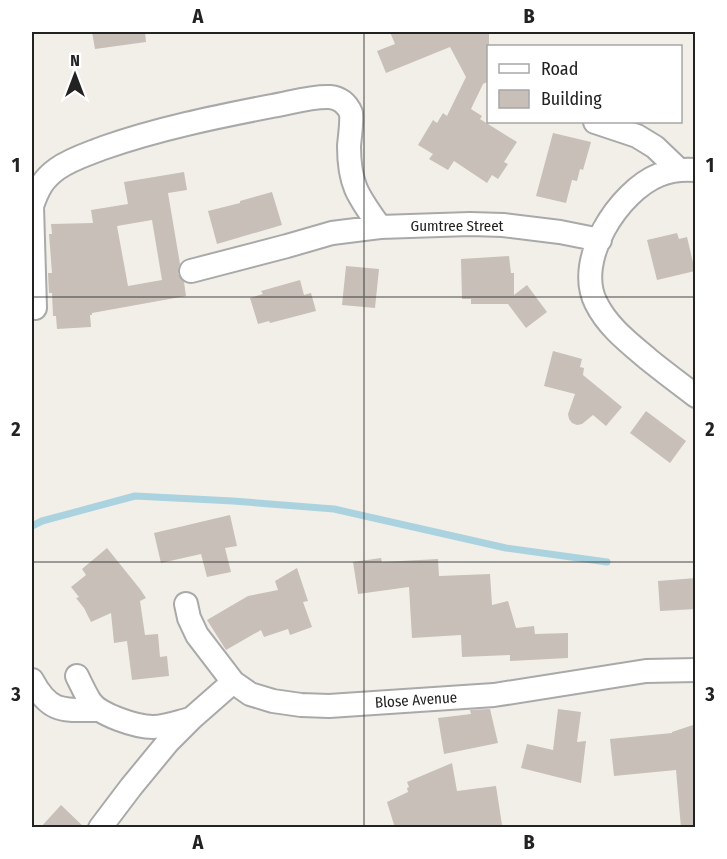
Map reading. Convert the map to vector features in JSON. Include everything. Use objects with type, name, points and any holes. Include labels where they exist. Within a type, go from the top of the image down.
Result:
[{"type":"street","points":[[35,308],[32,206],[46,177],[81,156],[166,129],[308,99],[330,97],[340,99],[351,112],[349,164],[353,183],[359,199],[380,227]]},
{"type":"street","points":[[598,123],[636,136],[656,147],[687,170]]},
{"type":"street","points":[[687,170],[659,175],[640,185],[623,200],[610,218],[600,240],[592,261],[589,283],[594,300],[618,334],[696,396]]},
{"type":"street","name":"Gumtree Street","points":[[191,271],[332,233],[380,227],[503,225],[600,240]]},
{"type":"street","name":"Blose Avenue","points":[[186,604],[189,618],[197,635],[233,682],[250,694],[273,701],[301,705],[494,695],[645,671],[696,670]]},
{"type":"street","points":[[77,676],[90,702],[107,715],[146,727],[156,727],[192,718]]},
{"type":"street","points":[[32,680],[45,700],[52,706],[66,710],[98,710]]},
{"type":"street","points":[[100,828],[168,742],[233,682]]},
{"type":"building","points":[[92,32],[145,32],[146,42],[95,49]]},
{"type":"building","points":[[390,32],[489,32],[487,82],[483,84],[471,109],[482,116],[480,119],[517,142],[504,162],[508,164],[498,179],[492,175],[487,183],[454,161],[448,170],[429,159],[433,154],[418,145],[433,120],[437,123],[443,113],[447,116],[466,77],[450,47],[386,73],[377,51],[395,44]]},
{"type":"building","points":[[553,133],[591,142],[583,170],[580,169],[577,181],[572,180],[566,203],[536,196]]},
{"type":"building","points":[[184,172],[187,190],[168,193],[180,264],[178,274],[184,282],[186,296],[92,313],[90,315],[91,327],[57,329],[56,316],[53,316],[52,293],[49,293],[48,273],[52,273],[49,234],[52,234],[51,224],[93,223],[91,210],[128,204],[124,182]],"holes":[[[152,220],[162,280],[128,286],[117,226]]]},
{"type":"building","points":[[272,192],[282,225],[217,244],[208,211]]},
{"type":"building","points":[[677,233],[679,239],[687,237],[695,271],[657,280],[647,240]]},
{"type":"building","points":[[509,256],[511,273],[514,273],[514,295],[527,285],[547,312],[526,328],[508,304],[471,304],[471,299],[462,299],[461,259]]},
{"type":"building","points":[[346,266],[379,269],[375,308],[342,305]]},
{"type":"building","points":[[300,280],[304,295],[311,293],[316,311],[258,324],[250,298],[263,294],[261,291]]},
{"type":"building","points":[[553,351],[582,359],[580,367],[584,368],[583,375],[622,407],[606,426],[593,415],[582,424],[572,423],[568,414],[575,394],[544,386]]},
{"type":"building","points":[[646,411],[686,441],[670,463],[630,433]]},
{"type":"building","points":[[230,515],[237,546],[225,548],[231,572],[207,577],[201,554],[161,563],[154,533]]},
{"type":"building","points":[[107,548],[146,598],[140,601],[145,635],[158,634],[160,657],[167,656],[169,676],[132,680],[127,641],[114,643],[111,613],[91,622],[76,598],[79,597],[71,587],[86,575],[82,569]]},
{"type":"building","points":[[381,558],[382,562],[438,559],[439,576],[490,574],[492,605],[508,601],[516,628],[534,626],[535,634],[568,633],[568,658],[510,661],[510,655],[462,657],[461,635],[412,638],[409,587],[358,594],[353,562]]},
{"type":"building","points":[[297,568],[308,601],[303,602],[312,627],[290,635],[288,629],[264,637],[261,630],[226,650],[207,620],[248,596],[278,590],[275,581]]},
{"type":"building","points":[[696,578],[696,609],[660,611],[658,581]]},
{"type":"building","points":[[490,709],[498,743],[444,754],[438,718],[471,714],[470,710]]},
{"type":"building","points":[[558,709],[581,712],[577,742],[586,741],[581,783],[521,768],[527,744],[553,750]]},
{"type":"building","points":[[696,724],[696,828],[681,828],[676,770],[614,776],[610,739],[672,733]]},
{"type":"building","points":[[452,763],[457,791],[496,786],[502,825],[483,828],[395,828],[387,802],[408,792],[407,782]]},
{"type":"building","points":[[61,805],[85,828],[40,828]]},
{"type":"waterway","points":[[32,526],[42,521],[135,496],[233,501],[334,509],[506,548],[607,562]]}]
